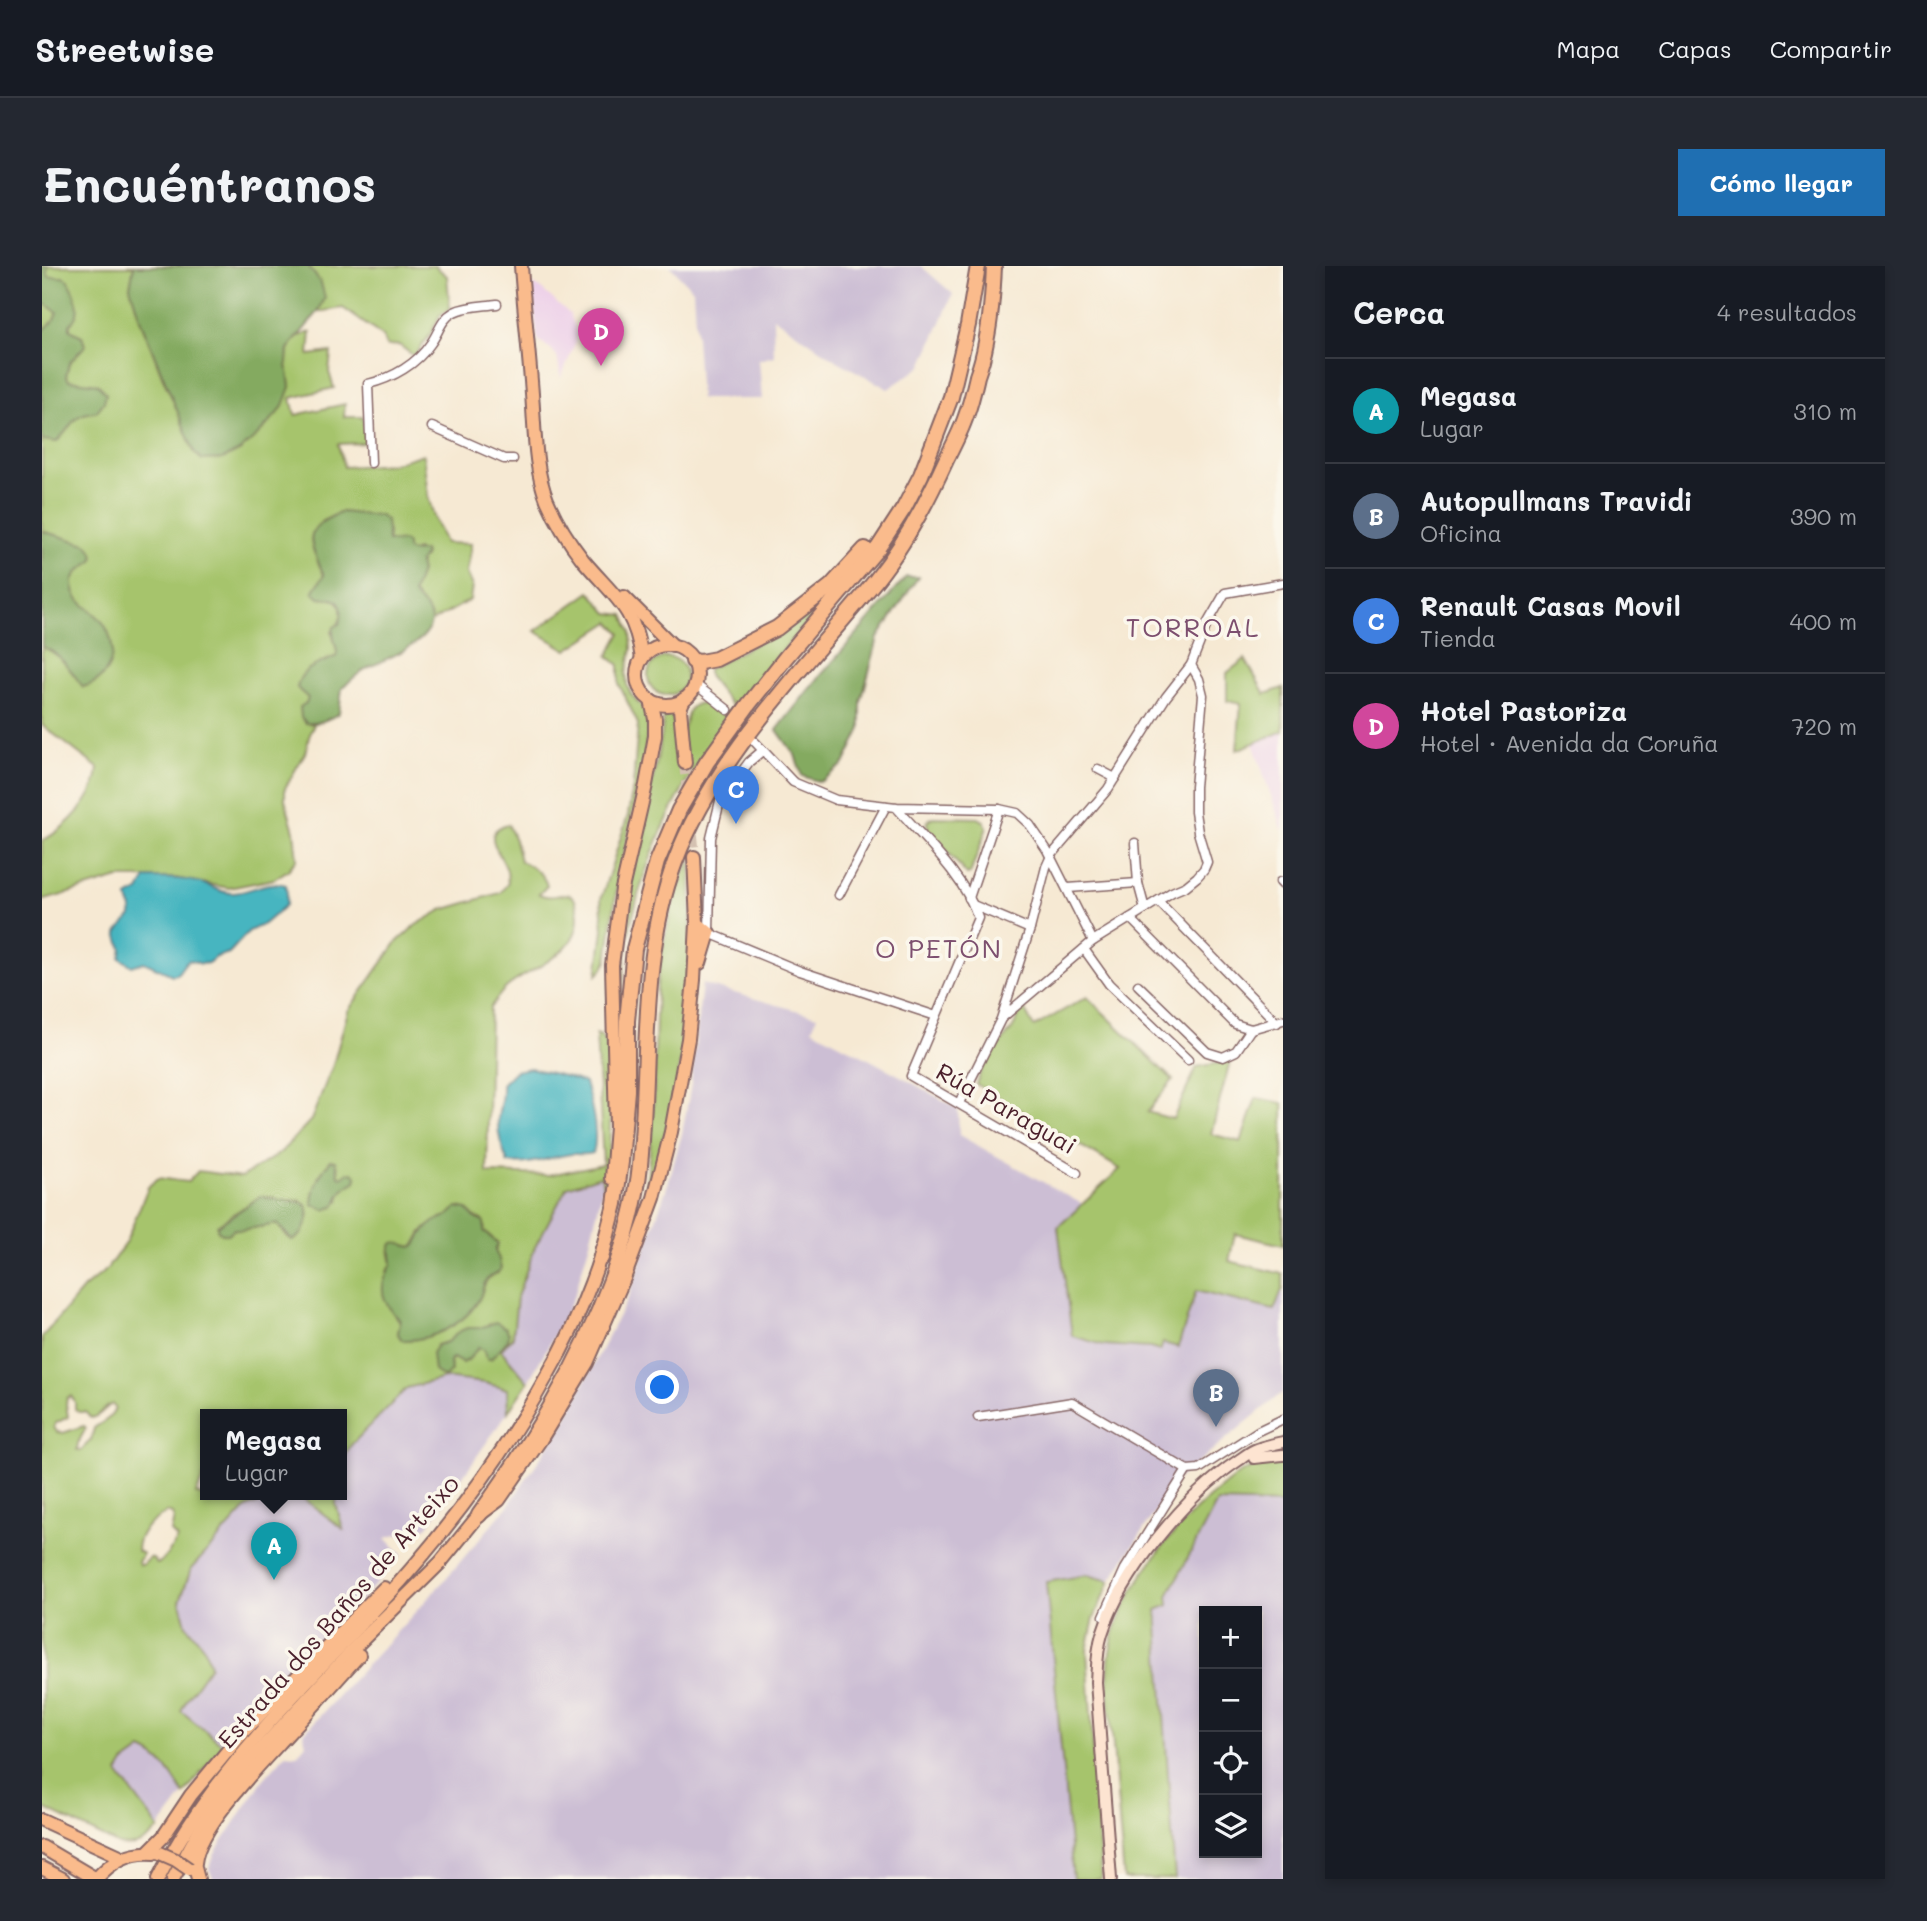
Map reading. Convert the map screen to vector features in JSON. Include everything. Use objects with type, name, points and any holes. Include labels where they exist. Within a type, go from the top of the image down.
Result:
[{"type":"highway","points":[[601,1258],[615,1204],[621,1162],[627,1091],[627,1021],[634,949],[657,862],[679,810],[707,762],[786,657],[878,548],[904,508],[921,475],[951,397],[968,325],[978,266]]},
{"type":"highway","points":[[479,1516],[514,1467],[569,1377],[595,1322],[623,1246],[640,1167],[653,950],[675,863],[696,816],[720,775],[759,720],[878,577],[909,534],[965,419],[986,344],[994,266]]},
{"type":"highway","points":[[693,661],[716,659],[777,628],[831,586],[877,534],[933,445]]},
{"type":"main road","points":[[521,266],[541,481],[547,500],[564,533],[627,611],[636,628],[642,659]]},
{"type":"main road","points":[[601,579],[630,602],[673,646],[688,654],[693,661],[697,676],[691,692],[676,703],[659,704],[644,694],[639,686],[638,668],[648,652],[664,645],[673,646]]},
{"type":"main road","points":[[684,699],[680,709],[685,763]]},
{"type":"main road","name":"Estrada dos Baños de Arteixo","points":[[158,1879],[172,1851],[210,1793],[252,1740],[395,1587],[464,1505],[505,1446],[559,1355],[582,1306],[601,1258],[610,1200],[616,1127],[612,965],[622,889],[655,736],[651,700]]},
{"type":"main road","points":[[694,856],[694,980]]},
{"type":"main road","points":[[694,980],[709,933],[696,923]]},
{"type":"main road","name":"Estrada dos Baños de Arteixo","points":[[173,1879],[207,1816],[250,1761],[357,1645],[440,1563],[479,1516],[499,1500],[562,1407],[587,1363],[625,1276],[654,1198],[682,1074],[694,980]]},
{"type":"main road","points":[[1111,1879],[1096,1682],[1097,1654],[1111,1610],[1159,1536],[1201,1490],[1255,1450],[1283,1442]]},
{"type":"main road","points":[[1230,1466],[1283,1448]]},
{"type":"main road","points":[[1255,1458],[1283,1455]]},
{"type":"main road","points":[[154,1853],[191,1795],[244,1731],[464,1505]]},
{"type":"main road","points":[[195,1876],[199,1850],[222,1809],[266,1756],[390,1622],[440,1563]]},
{"type":"main road","points":[[42,1820],[122,1857]]},
{"type":"main road","points":[[42,1847],[96,1879],[107,1866],[122,1857],[154,1853],[176,1860],[195,1876]]},
{"type":"main road","points":[[42,1868],[62,1879]]},
{"type":"street","points":[[371,463],[368,384],[383,381],[418,359],[432,342],[442,322],[454,312],[497,303]]},
{"type":"street","points":[[432,427],[504,459],[513,459]]},
{"type":"street","points":[[959,1103],[1001,1019],[1051,856],[1108,789],[1166,698],[1191,665],[1207,624],[1225,593],[1283,583]]},
{"type":"street","points":[[1001,1019],[1093,941],[1191,881],[1204,869],[1207,862],[1195,813],[1203,695],[1199,679],[1191,665]]},
{"type":"street","points":[[695,684],[728,710]]},
{"type":"street","points":[[755,742],[793,782],[836,800],[891,806],[999,809],[1017,814],[1030,825],[1051,856],[1093,941]]},
{"type":"street","points":[[762,751],[749,762],[720,801],[711,838],[709,933],[800,971],[936,1016]]},
{"type":"street","points":[[1098,769],[1115,778]]},
{"type":"street","points":[[839,895],[891,806]]},
{"type":"street","points":[[891,806],[956,878],[971,901],[1030,929]]},
{"type":"street","name":"Rúa Paraguai","points":[[999,809],[971,901],[978,918],[911,1076],[1077,1173]]},
{"type":"street","points":[[1135,843],[1138,883],[1145,909]]},
{"type":"street","points":[[1068,888],[1138,883]]},
{"type":"street","points":[[1158,901],[1280,1021]]},
{"type":"street","points":[[1130,918],[1236,1024],[1251,1029],[1280,1021]]},
{"type":"street","points":[[1084,948],[1109,984],[1188,1060]]},
{"type":"street","points":[[1138,985],[1208,1052],[1223,1057],[1236,1051],[1251,1029]]},
{"type":"street","points":[[978,1416],[1072,1402],[1186,1470],[1199,1469],[1258,1431],[1283,1419]]},
{"type":"street","points":[[1101,1636],[1103,1619],[1125,1569],[1186,1470]]},
{"type":"shaded area","points":[[670,266],[921,266],[953,294],[922,366],[888,389],[834,359],[773,317],[774,356],[759,360],[762,399],[700,399],[693,290]]},
{"type":"shaded area","points":[[532,284],[570,314],[577,332],[561,378],[557,356],[537,337]]},
{"type":"shaded area","points":[[1283,731],[1283,831],[1253,743]]},
{"type":"shaded area","points":[[702,984],[817,1016],[812,1029],[958,1109],[959,1135],[1082,1204],[1058,1228],[1192,1303],[1196,1291],[1274,1310],[1283,1288],[1283,1392],[1175,1481],[1110,1581],[1087,1575],[1046,1582],[1073,1879],[213,1879],[209,1868],[215,1853],[263,1780],[286,1754],[297,1755],[306,1744],[303,1734],[442,1583],[508,1506],[563,1424],[629,1296],[669,1181],[682,1134],[691,1085]]},
{"type":"shaded area","points":[[602,1176],[603,1187],[575,1293],[528,1382],[501,1351],[513,1337],[517,1297],[535,1247],[567,1187]]},
{"type":"shaded area","points":[[445,1378],[485,1382],[508,1389],[508,1412],[427,1527],[386,1538],[402,1555],[223,1745],[181,1711],[198,1684],[205,1649],[186,1625],[180,1601],[190,1569],[246,1508],[264,1500],[305,1500],[342,1528],[336,1504],[336,1500],[347,1500],[347,1453],[351,1445],[407,1388]]},
{"type":"shaded area","points":[[1217,1502],[1283,1504],[1283,1879],[1175,1879],[1157,1610],[1169,1605],[1168,1596]]},
{"type":"shaded area","points":[[142,1750],[153,1754],[169,1771],[184,1794],[159,1828],[118,1772],[124,1763]]},
{"type":"green space","points":[[42,266],[134,266],[130,287],[164,381],[182,419],[290,387],[287,360],[290,346],[294,340],[311,332],[309,355],[331,352],[329,372],[334,388],[291,398],[295,415],[345,404],[344,417],[363,417],[365,443],[338,444],[344,467],[392,464],[423,454],[428,496],[445,543],[471,544],[466,573],[472,586],[470,600],[431,622],[430,615],[413,593],[421,572],[419,563],[424,557],[417,550],[411,552],[395,542],[388,541],[388,530],[354,514],[342,512],[314,530],[314,553],[324,575],[316,587],[319,598],[338,601],[342,614],[332,632],[337,656],[321,662],[300,691],[309,698],[306,703],[306,723],[314,724],[305,753],[285,788],[297,859],[288,870],[274,879],[229,888],[175,878],[119,878],[42,901],[42,841],[71,820],[86,801],[98,768],[42,725]]},
{"type":"green space","points":[[42,266],[48,266],[49,277],[63,277],[69,281],[77,303],[77,313],[70,330],[82,336],[85,346],[69,363],[66,376],[69,380],[98,384],[106,393],[104,402],[96,412],[76,418],[56,442],[42,440],[42,331],[53,322],[57,312],[42,302]]},
{"type":"green space","points":[[134,266],[308,266],[321,283],[325,298],[318,312],[288,349],[290,387],[282,408],[241,450],[223,459],[202,460],[194,452],[141,322],[130,287]]},
{"type":"green space","points":[[308,266],[435,266],[447,276],[450,309],[440,315],[430,335],[414,356],[399,345],[387,346],[382,336],[343,308],[318,312],[325,298]]},
{"type":"green space","points":[[342,512],[381,516],[386,520],[388,541],[402,541],[411,552],[424,551],[419,563],[421,572],[413,593],[431,620],[429,629],[414,644],[364,670],[342,688],[339,713],[323,721],[306,723],[301,717],[300,707],[308,698],[297,688],[299,680],[307,670],[337,656],[333,631],[339,624],[342,612],[338,601],[319,598],[313,592],[324,575],[314,552],[312,536],[320,524]]},
{"type":"green space","points":[[42,531],[86,544],[93,553],[93,561],[73,580],[74,590],[79,600],[106,628],[112,648],[108,668],[94,683],[83,687],[60,658],[42,647]]},
{"type":"green space","points":[[906,577],[918,577],[878,638],[861,702],[861,729],[844,764],[820,782],[802,776],[795,755],[777,730]]},
{"type":"green space","points":[[590,592],[608,613],[624,615],[631,632],[632,650],[626,673],[627,685],[643,708],[648,729],[643,767],[618,879],[607,961],[597,975],[603,930],[601,899],[628,815],[638,724],[619,684],[619,665],[608,656],[621,633],[610,622],[567,650],[535,631]]},
{"type":"green space","points":[[820,604],[822,606],[762,675],[707,748],[663,828],[646,870],[633,915],[624,965],[620,1015],[617,1015],[616,977],[622,916],[659,752],[664,717],[668,714],[673,717],[678,745],[689,710],[693,706],[706,704],[723,716],[733,707],[708,676],[708,669],[796,622]]},
{"type":"green space","points":[[667,657],[680,663],[686,676],[680,689],[667,695],[654,689],[648,676],[654,663]]},
{"type":"green space","points":[[1245,659],[1265,694],[1283,688],[1283,731],[1237,750],[1241,704],[1227,701],[1227,673]]},
{"type":"green space","points":[[932,817],[978,818],[984,821],[987,827],[970,874],[967,875],[928,829],[927,822]]},
{"type":"green space","points":[[508,824],[520,861],[540,874],[547,886],[539,894],[549,897],[570,895],[575,901],[578,924],[566,947],[507,987],[490,1008],[487,1173],[549,1175],[603,1164],[596,1034],[601,1036],[608,1046],[611,1090],[606,1187],[603,1187],[601,1176],[567,1187],[535,1247],[517,1297],[513,1337],[501,1350],[528,1382],[508,1412],[507,1389],[445,1378],[407,1388],[351,1445],[347,1453],[347,1409],[200,1409],[200,1485],[196,1494],[200,1496],[200,1500],[264,1500],[246,1508],[191,1569],[180,1601],[186,1625],[205,1649],[210,1666],[181,1711],[223,1745],[184,1794],[166,1768],[149,1753],[142,1750],[124,1763],[118,1773],[159,1828],[141,1843],[119,1845],[42,1807],[42,1337],[84,1288],[106,1270],[126,1242],[148,1187],[158,1178],[188,1182],[198,1171],[242,1177],[280,1153],[311,1120],[333,1065],[348,1011],[397,942],[416,925],[442,910],[500,893],[508,883],[505,865],[494,844],[494,832]],"holes":[[[331,1160],[338,1166],[339,1176],[347,1187],[341,1192],[339,1201],[318,1178]],[[261,1196],[301,1201],[309,1215],[304,1229],[296,1239],[289,1238],[277,1224],[233,1229],[228,1234],[219,1232],[217,1225]],[[457,1207],[482,1220],[484,1231],[498,1243],[495,1251],[498,1273],[487,1280],[473,1308],[456,1323],[424,1338],[402,1340],[398,1334],[400,1322],[391,1308],[387,1271],[392,1264],[390,1248],[394,1243],[412,1247],[422,1232],[441,1218],[449,1216]],[[492,1323],[502,1326],[509,1334],[503,1345],[485,1356],[484,1350],[478,1348],[463,1363],[453,1358],[451,1367],[437,1345]],[[71,1396],[75,1409],[85,1412],[91,1418],[98,1416],[112,1404],[115,1408],[109,1418],[94,1428],[91,1440],[81,1450],[77,1450],[86,1428],[84,1426],[63,1433],[57,1432],[54,1427],[68,1417],[67,1398]],[[167,1512],[174,1518],[171,1532],[177,1538],[158,1564],[151,1557],[139,1565],[143,1554],[137,1551],[139,1538],[146,1528]]]},
{"type":"green space","points":[[691,856],[689,975],[680,1064],[650,1192],[646,1192],[653,1117],[660,960],[674,897]]},
{"type":"green space","points":[[1087,997],[1173,1080],[1147,1112],[1173,1119],[1197,1067],[1230,1061],[1211,1134],[1241,1142],[1256,1098],[1283,1103],[1283,1245],[1235,1234],[1229,1261],[1283,1274],[1283,1288],[1274,1310],[1196,1291],[1178,1347],[1163,1343],[1160,1351],[1104,1345],[1072,1336],[1058,1227],[1120,1169],[976,1084],[984,1064],[1013,1028],[1023,1007],[1034,1027]]},
{"type":"green space","points":[[331,1160],[336,1161],[339,1176],[353,1173],[356,1175],[356,1181],[342,1191],[334,1206],[324,1210],[312,1204],[318,1180]]},
{"type":"green space","points":[[261,1196],[300,1202],[307,1206],[308,1216],[300,1236],[292,1240],[277,1224],[234,1229],[228,1234],[222,1234],[217,1229],[217,1226]]},
{"type":"green space","points":[[457,1207],[467,1209],[476,1219],[484,1222],[484,1231],[498,1244],[495,1251],[501,1269],[488,1278],[473,1308],[456,1324],[424,1338],[402,1340],[398,1334],[399,1318],[388,1307],[383,1295],[383,1284],[392,1264],[392,1244],[398,1242],[415,1246],[427,1228]]},
{"type":"green space","points":[[496,1322],[506,1328],[509,1334],[508,1340],[491,1359],[487,1359],[484,1350],[478,1348],[462,1363],[451,1359],[451,1371],[445,1377],[434,1371],[432,1353],[437,1345],[447,1342],[467,1328],[480,1328]]},
{"type":"green space","points":[[1274,1460],[1283,1460],[1283,1504],[1217,1502],[1168,1596],[1169,1605],[1157,1610],[1175,1879],[1124,1879],[1108,1685],[1109,1655],[1116,1627],[1147,1568],[1189,1516],[1239,1474]]},
{"type":"green space","points":[[305,1500],[336,1500],[343,1529]]},
{"type":"green space","points":[[1087,1575],[1110,1581],[1094,1618],[1087,1650],[1101,1879],[1073,1879],[1046,1582]]},
{"type":"water","points":[[146,878],[187,880],[232,893],[265,885],[286,885],[286,905],[264,924],[249,931],[229,953],[208,963],[201,964],[190,960],[177,974],[172,975],[144,962],[132,966],[120,958],[122,949],[117,933],[131,916],[132,909],[127,897],[139,891]]},
{"type":"water","points":[[530,1068],[585,1083],[595,1127],[593,1153],[508,1163],[498,1129],[502,1084],[515,1071]]},
{"type":"tunnel","points":[[685,763],[694,857]]},
{"type":"place","name":"Hotel Pastoriza","points":[[601,366]]},
{"type":"place","name":"Renault Casas Movil","points":[[736,824]]},
{"type":"place","name":"Autopullmans Travidi","points":[[1216,1427]]},
{"type":"place","name":"Megasa","points":[[274,1580]]},
{"type":"district","name":"TORROAL","points":[[1193,628]]},
{"type":"district","name":"O PETÓN","points":[[939,949]]}]
